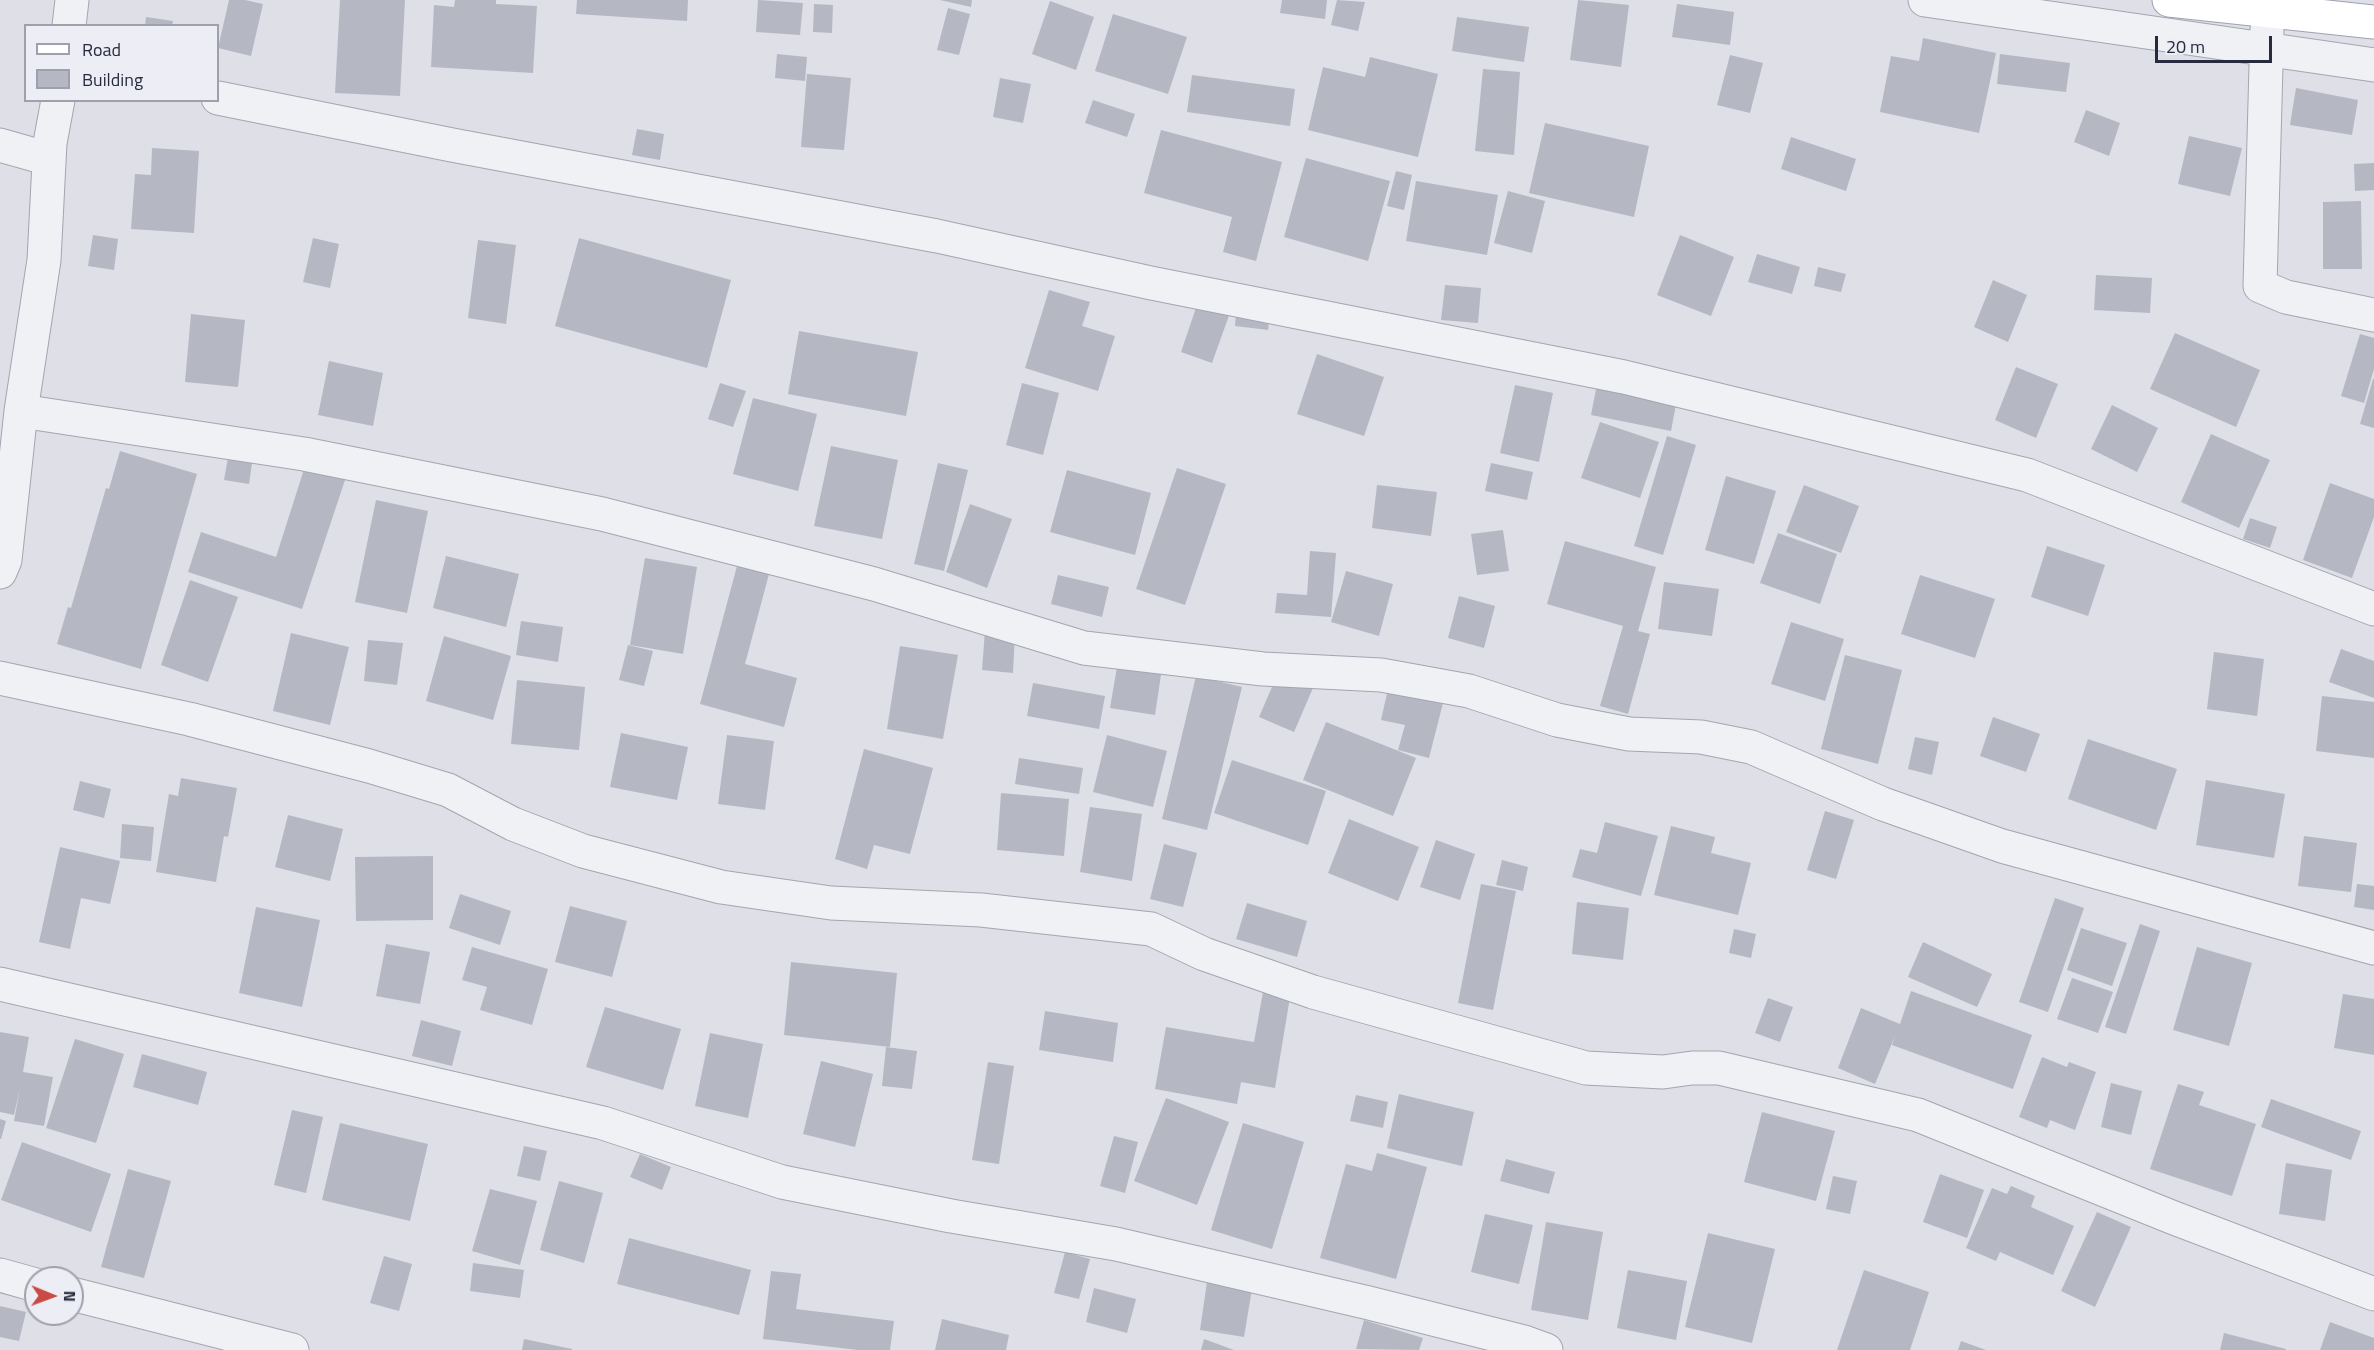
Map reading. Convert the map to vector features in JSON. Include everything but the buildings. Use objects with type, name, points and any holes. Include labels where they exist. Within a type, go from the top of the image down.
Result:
[{"type":"main road","points":[[2169,0],[2374,22]]},
{"type":"street","points":[[69,24],[72,0]]},
{"type":"street","points":[[1925,0],[2374,65]]},
{"type":"street","points":[[2268,11],[2260,286],[2286,297],[2374,315]]},
{"type":"street","points":[[219,98],[452,146],[937,236],[1163,285],[1624,377],[2027,475],[2374,609]]},
{"type":"street","points":[[0,572],[5,560],[21,411],[44,260],[49,159],[58,102]]},
{"type":"street","points":[[0,146],[49,159]]},
{"type":"street","points":[[21,411],[304,454],[602,514],[874,584],[1084,648],[1263,669],[1381,675],[1469,691],[1557,720],[1629,734],[1701,737],[1751,747],[1883,804],[2002,846],[2374,948]]},
{"type":"street","points":[[0,678],[189,719],[369,766],[448,790],[513,824],[583,851],[721,887],[831,903],[981,910],[1150,929],[1204,954],[1312,992],[1586,1068],[1663,1072],[1692,1068],[1719,1068],[1918,1115],[2163,1214],[2374,1294]]},
{"type":"street","points":[[0,984],[603,1124],[782,1182],[951,1216],[1116,1244],[1369,1303],[1524,1342],[1546,1350]]},
{"type":"street","points":[[0,1275],[24,1282]]},
{"type":"street","points":[[84,1297],[292,1350]]}]
